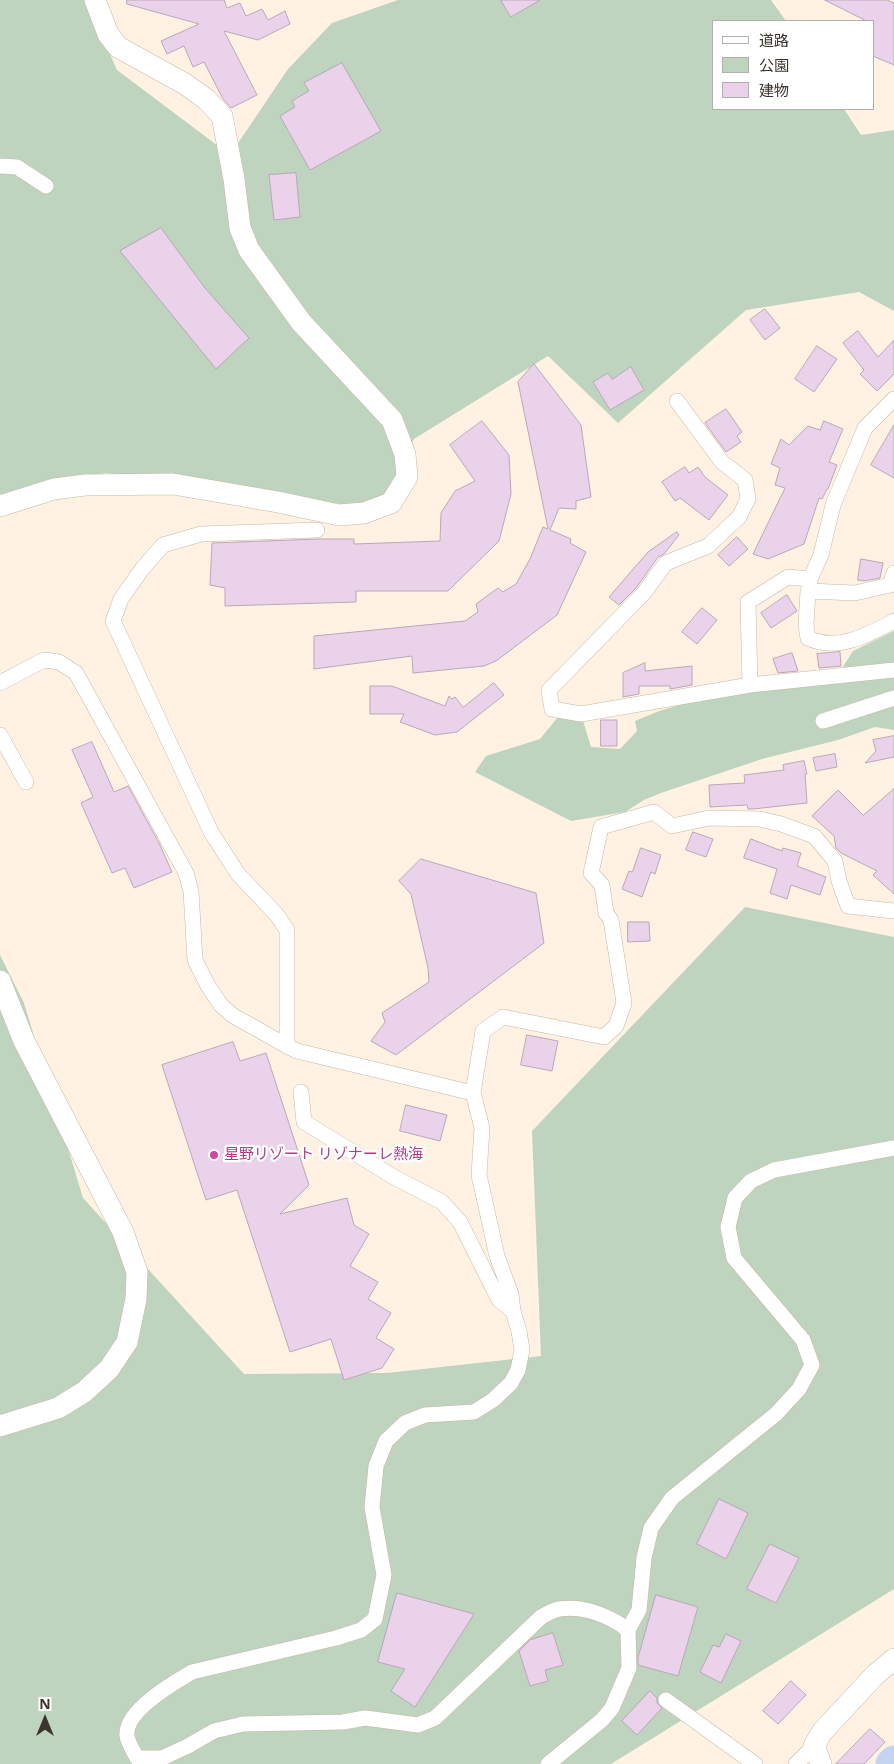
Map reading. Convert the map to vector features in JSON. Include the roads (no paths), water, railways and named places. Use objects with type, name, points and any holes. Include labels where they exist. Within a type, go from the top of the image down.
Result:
[{"type":"street","points":[[0,506],[54,489],[85,485],[173,484],[278,502],[339,515],[364,513],[391,503],[407,477],[405,454],[392,420],[301,322],[249,250],[240,228],[234,179],[222,116],[206,99],[185,84],[118,47],[108,34],[95,0]]},
{"type":"street","points":[[0,166],[17,167],[46,186]]},
{"type":"street","points":[[894,399],[865,428],[834,505],[821,555],[809,585],[806,625],[808,638],[819,643],[838,644],[872,633],[894,621]]},
{"type":"street","points":[[677,401],[722,462],[745,480],[748,499],[739,517],[708,546],[666,563],[644,594],[549,690],[552,709],[581,714],[750,685],[894,670]]},
{"type":"street","points":[[287,1046],[287,930],[277,915],[238,874],[211,832],[113,621],[121,599],[142,569],[163,545],[201,534],[317,530]]},
{"type":"street","points":[[750,685],[748,602],[788,577],[809,585],[856,593],[890,585],[894,573]]},
{"type":"street","points":[[0,683],[44,660],[59,662],[76,673],[186,873],[191,891],[195,960],[208,986],[221,1005],[232,1015],[297,1051],[473,1093]]},
{"type":"street","points":[[823,721],[894,698]]},
{"type":"street","points":[[0,735],[26,782]]},
{"type":"street","points":[[628,1630],[613,1619],[604,1616],[579,1609],[558,1609],[541,1617],[435,1718],[418,1725],[365,1718],[343,1722],[243,1724],[214,1731],[162,1758],[137,1758],[127,1737],[129,1725],[136,1713],[172,1684],[192,1672],[295,1646],[336,1638],[361,1630],[375,1619],[384,1575],[372,1508],[376,1466],[386,1441],[405,1423],[425,1415],[474,1412],[493,1400],[511,1383],[518,1370],[522,1350],[519,1331],[513,1311],[511,1294],[497,1256],[479,1175],[482,1128],[473,1093],[483,1031],[503,1017],[604,1037],[616,1026],[624,1003],[611,920],[606,913],[602,885],[591,872],[601,827],[654,812],[672,826],[709,818],[760,819],[781,824],[814,836],[835,861],[838,881],[848,906],[894,912]]},
{"type":"street","points":[[0,981],[24,1041],[123,1232],[137,1272],[136,1299],[127,1342],[110,1369],[84,1392],[58,1408],[0,1426]]},
{"type":"street","points":[[301,1092],[304,1122],[392,1176],[442,1202],[460,1222],[499,1300],[513,1311]]},
{"type":"street","points":[[548,1764],[602,1720],[612,1708],[629,1668],[628,1630],[639,1610],[644,1558],[651,1528],[672,1498],[776,1414],[799,1389],[812,1364],[803,1340],[734,1258],[728,1227],[735,1198],[751,1181],[774,1170],[894,1148]]},
{"type":"street","points":[[796,1764],[818,1755],[822,1732],[874,1675],[894,1659]]},
{"type":"street","points":[[666,1700],[755,1764]]},
{"type":"waterway","points":[[891,1764],[894,1761]]},
{"type":"place","name":"星野リゾート リゾナーレ熱海","points":[[214,1155]]}]
